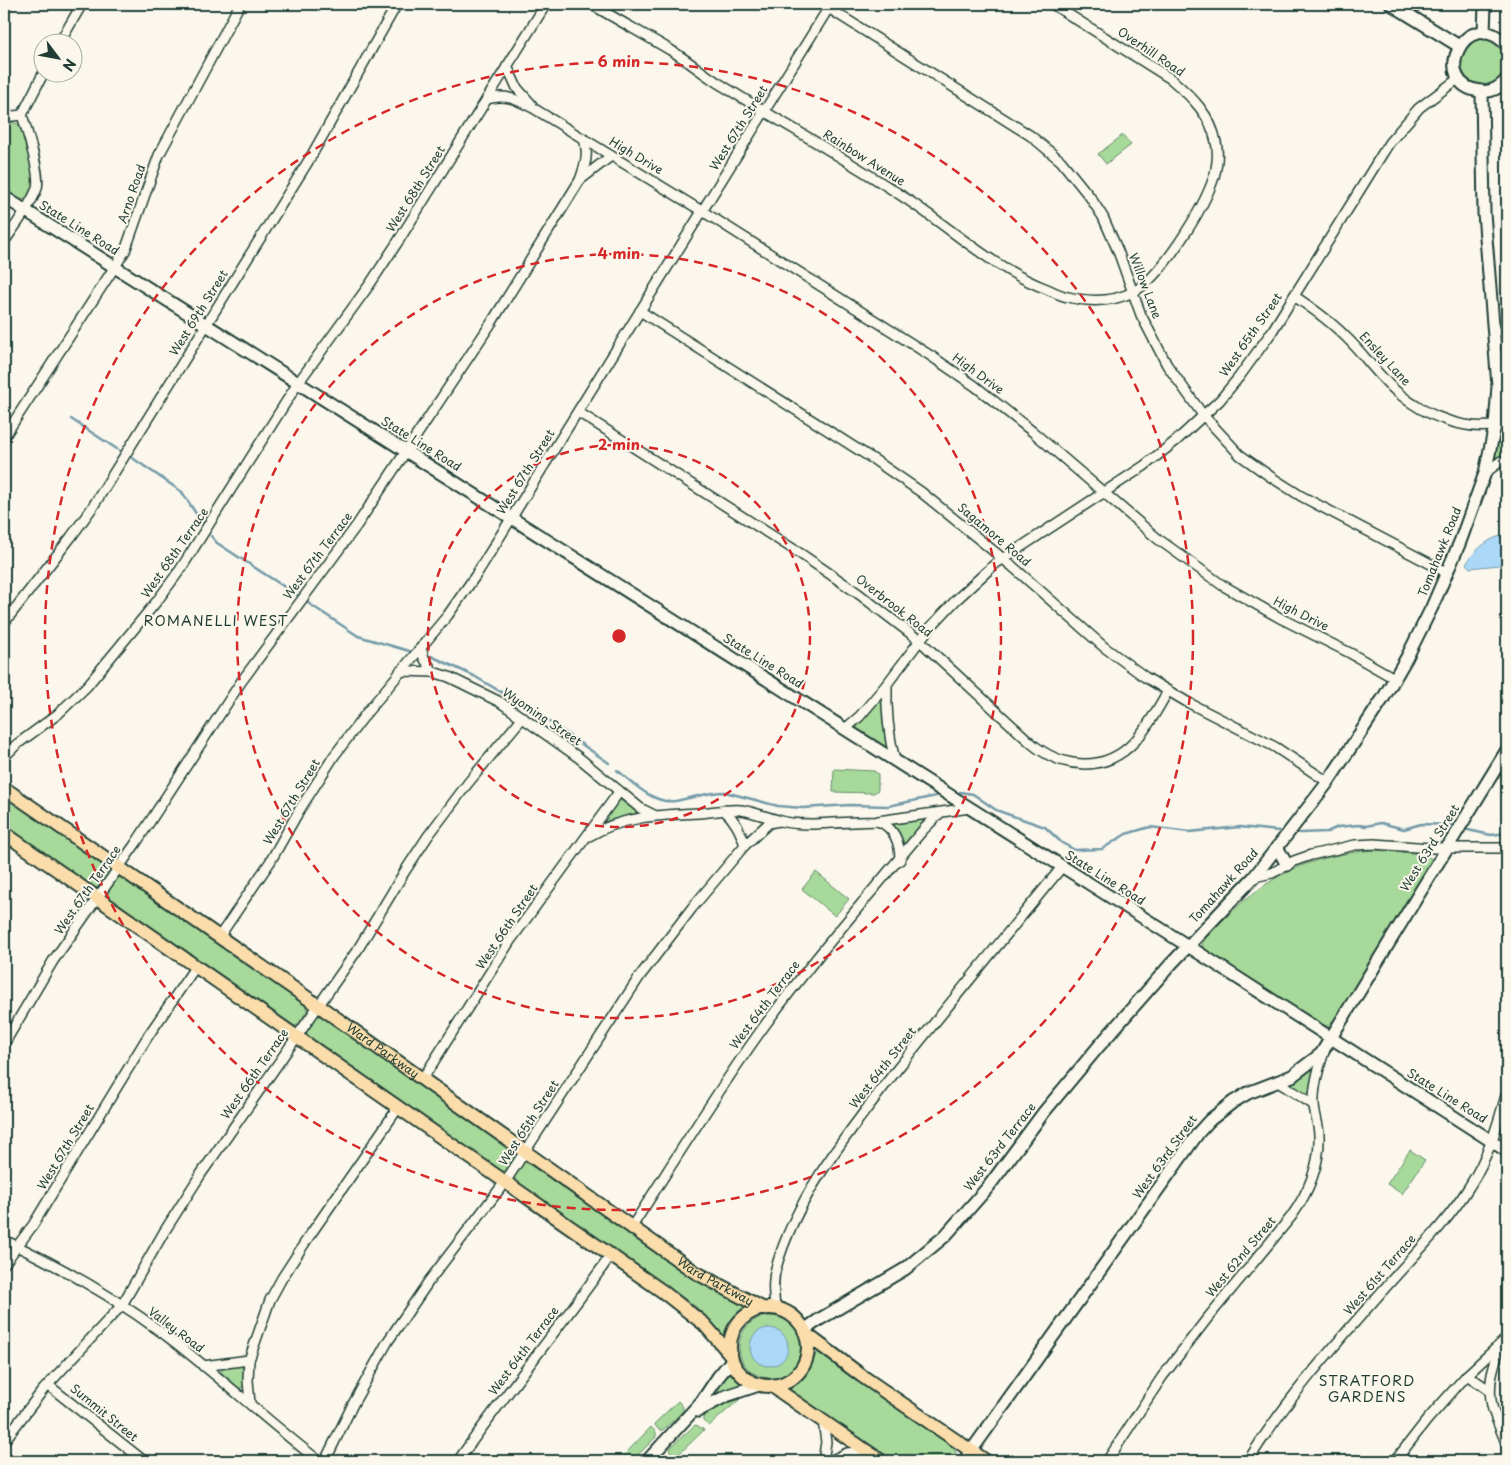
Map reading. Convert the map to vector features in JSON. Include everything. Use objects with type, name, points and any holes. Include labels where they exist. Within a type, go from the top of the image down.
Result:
[{"type":"main road","points":[[1391,4],[1459,46]]},
{"type":"main road","points":[[1484,4],[1484,33]]},
{"type":"main road","points":[[1507,45],[1493,34],[1474,34],[1459,46],[1454,62],[1459,78],[1473,90],[1482,92],[1503,90],[1507,79]]},
{"type":"main road","name":"Tomahawk Road","points":[[1188,946],[1254,877],[1328,782],[1394,678],[1423,626],[1460,542],[1485,473],[1495,426],[1498,386],[1484,213],[1482,92]]},
{"type":"main road","name":"State Line Road","points":[[4,197],[1188,946],[1328,1041],[1507,1151]]},
{"type":"main road","name":"West 63rd Street","points":[[967,1456],[1199,1132],[1210,1120],[1233,1102],[1292,1076],[1312,1062],[1328,1041],[1507,750]]},
{"type":"main road","name":"Ward Parkway","points":[[4,788],[319,1006],[695,1272],[769,1309]]},
{"type":"main road","points":[[4,833],[662,1291],[704,1324],[731,1358],[738,1371],[744,1377],[759,1385]]},
{"type":"main road","points":[[1277,847],[1287,865]]},
{"type":"main road","name":"West 63rd Terrace","points":[[805,1332],[820,1318],[905,1270],[945,1236],[989,1186],[1044,1112],[1099,1046],[1188,946]]},
{"type":"main road","points":[[647,1461],[702,1402],[731,1358],[731,1340],[737,1325],[744,1317],[754,1312],[769,1309],[792,1316],[805,1332],[967,1456],[986,1461]]},
{"type":"main road","points":[[683,1423],[712,1403],[726,1396],[759,1385],[772,1386],[784,1384],[793,1378],[801,1369],[806,1359],[808,1348],[805,1332]]},
{"type":"main road","points":[[772,1386],[881,1461]]},
{"type":"street","points":[[66,32],[82,4]]},
{"type":"street","name":"Arno Road","points":[[4,437],[128,244],[159,155],[240,4]]},
{"type":"street","name":"West 69th Street","points":[[4,623],[92,508],[309,160],[397,4]]},
{"type":"street","name":"West 68th Street","points":[[298,383],[370,284],[546,4]]},
{"type":"street","name":"Rainbow Avenue","points":[[591,4],[672,51],[720,85],[905,198],[1008,271],[1032,284],[1067,297],[1109,300],[1133,292]]},
{"type":"street","name":"Overhill Road","points":[[1052,4],[1177,84],[1202,109],[1212,127],[1216,141],[1218,161],[1202,204],[1182,238],[1156,274],[1133,292]]},
{"type":"street","name":"West 67th Street","points":[[219,937],[270,862],[300,809],[334,756],[400,671],[422,648],[448,615],[512,518],[764,111],[827,5]]},
{"type":"street","name":"Willow Lane","points":[[827,5],[1032,136],[1061,161],[1079,181],[1103,217],[1142,315],[1156,345],[1180,385],[1203,415],[1240,455],[1313,503],[1446,572]]},
{"type":"street","name":"High Drive","points":[[507,66],[517,88],[533,108]]},
{"type":"street","name":"West 65th Street","points":[[845,729],[860,716],[887,684],[919,640],[956,600],[995,564],[1161,453],[1220,400],[1257,353],[1389,143],[1401,127],[1433,96],[1459,78]]},
{"type":"street","points":[[4,242],[37,188],[38,176],[22,115],[39,82]]},
{"type":"street","name":"High Drive","points":[[487,99],[499,96],[514,98],[533,108],[702,211],[931,356],[1034,432],[1158,539],[1222,584],[1282,619],[1350,653],[1394,678]]},
{"type":"street","points":[[4,117],[22,115]]},
{"type":"street","name":"West 67th Terrace","points":[[4,1044],[53,961],[119,868],[241,682],[352,532],[492,322],[580,180],[586,160],[587,146],[584,139]]},
{"type":"street","name":"West 67th Terrace","points":[[580,180],[611,156]]},
{"type":"street","name":"Ensley Lane","points":[[1294,296],[1344,335],[1396,392],[1412,404],[1441,419],[1460,424],[1495,426]]},
{"type":"street","name":"Sagamore Road","points":[[640,311],[876,461],[952,516],[1104,647],[1168,691],[1275,747],[1328,782]]},
{"type":"street","name":"West 68th Terrace","points":[[4,757],[16,745],[58,714],[88,686],[158,601],[203,537],[298,383]]},
{"type":"street","points":[[1498,386],[1507,412]]},
{"type":"street","name":"Overbrook Road","points":[[578,412],[801,554],[859,594],[919,640],[1040,751],[1055,759],[1078,764],[1101,762],[1114,757],[1128,748],[1143,732],[1168,691]]},
{"type":"street","points":[[1495,426],[1507,423]]},
{"type":"street","points":[[1485,473],[1501,461],[1507,461]]},
{"type":"street","points":[[422,648],[424,658],[434,672]]},
{"type":"street","name":"Wyoming Street","points":[[400,671],[434,672],[500,702],[578,757],[619,792],[654,816]]},
{"type":"street","points":[[887,684],[886,701],[895,762]]},
{"type":"street","name":"West 66th Terrace","points":[[4,1441],[48,1385],[122,1305],[164,1232],[201,1174],[358,949],[428,836],[468,783],[523,717]]},
{"type":"street","name":"West 66th Street","points":[[422,1080],[510,941],[619,792]]},
{"type":"street","points":[[584,839],[612,825],[654,816],[724,810],[742,810],[779,821],[834,824],[878,821],[970,808]]},
{"type":"street","points":[[724,810],[733,818],[745,845]]},
{"type":"street","name":"West 64th Terrace","points":[[631,1228],[716,1096],[765,1025],[809,967],[940,812]]},
{"type":"street","name":"West 65th Street","points":[[325,1461],[353,1404],[388,1341],[429,1281],[505,1182],[640,976],[686,915],[745,845],[769,823],[779,821]]},
{"type":"street","points":[[878,821],[890,829],[896,836],[900,860]]},
{"type":"street","points":[[1254,877],[1272,873],[1312,855],[1355,845],[1393,844],[1431,848],[1507,848]]},
{"type":"street","name":"West 64th Street","points":[[769,1309],[774,1290],[775,1270],[783,1247],[796,1217],[827,1163],[856,1122],[931,1026],[1062,867]]},
{"type":"street","name":"West 67th Street","points":[[4,1264],[50,1198],[148,1036],[196,966]]},
{"type":"street","name":"West 62nd Street","points":[[1107,1461],[1162,1377],[1206,1320],[1291,1218],[1301,1203],[1312,1181],[1318,1157],[1319,1135],[1314,1105],[1322,1059],[1328,1041]]},
{"type":"street","points":[[1278,1082],[1314,1105]]},
{"type":"street","name":"West 61st Terrace","points":[[1248,1461],[1271,1425],[1315,1368],[1450,1215],[1469,1187],[1487,1154],[1507,1092]]},
{"type":"street","points":[[250,1404],[249,1360],[270,1300],[311,1233],[398,1108]]},
{"type":"street","name":"Valley Road","points":[[4,1240],[65,1271],[122,1305],[162,1332],[250,1404],[280,1432],[319,1461]]},
{"type":"street","name":"West 64th Terrace","points":[[458,1461],[611,1255]]},
{"type":"street","points":[[1395,1461],[1427,1420],[1467,1375],[1504,1341]]},
{"type":"street","points":[[1504,1341],[1493,1367],[1489,1390],[1492,1407],[1507,1446]]},
{"type":"street","points":[[203,1366],[249,1360]]},
{"type":"street","points":[[1467,1375],[1489,1390]]},
{"type":"street","name":"Summit Street","points":[[48,1385],[144,1461]]},
{"type":"street","points":[[823,1421],[826,1442],[823,1461]]},
{"type":"street","points":[[830,1461],[847,1453],[866,1451]]},
{"type":"green space","points":[[1479,39],[1489,39],[1501,45],[1506,53],[1506,71],[1501,79],[1493,84],[1479,85],[1471,82],[1464,75],[1461,67],[1461,57],[1464,49],[1471,42]]},
{"type":"green space","points":[[4,123],[18,124],[22,130],[35,177],[31,193],[22,200],[4,191]]},
{"type":"green space","points":[[1123,135],[1131,145],[1106,164],[1098,154]]},
{"type":"green space","points":[[1502,429],[1507,431],[1507,458],[1496,459],[1493,457],[1499,431]]},
{"type":"green space","points":[[880,701],[883,703],[887,745],[885,748],[856,728]]},
{"type":"green space","points":[[834,769],[874,771],[878,774],[878,790],[874,793],[833,792]]},
{"type":"green space","points":[[4,794],[108,867],[108,873],[98,888],[94,888],[4,825]]},
{"type":"green space","points":[[620,800],[637,812],[636,814],[606,822],[603,821]]},
{"type":"green space","points":[[921,820],[923,822],[921,826],[902,845],[900,835],[892,824]]},
{"type":"green space","points":[[1374,850],[1425,854],[1432,859],[1431,864],[1337,1016],[1328,1026],[1322,1025],[1207,952],[1202,946],[1207,935],[1240,904],[1274,879],[1291,870],[1329,857]]},
{"type":"green space","points":[[816,872],[849,899],[835,916],[802,889]]},
{"type":"green space","points":[[118,877],[124,878],[306,1006],[307,1011],[297,1026],[291,1026],[109,899],[107,893]]},
{"type":"green space","points":[[318,1016],[322,1016],[513,1151],[514,1157],[505,1171],[499,1171],[305,1036],[307,1030]]},
{"type":"green space","points":[[1311,1068],[1314,1072],[1310,1094],[1308,1095],[1290,1084]]},
{"type":"green space","points":[[1410,1150],[1425,1160],[1402,1194],[1387,1184]]},
{"type":"green space","points":[[526,1162],[707,1287],[746,1306],[746,1309],[725,1336],[722,1336],[695,1306],[515,1181],[513,1179],[516,1172]]},
{"type":"green space","points":[[770,1316],[782,1319],[792,1325],[798,1335],[801,1347],[798,1359],[792,1369],[782,1375],[770,1378],[758,1375],[748,1369],[742,1359],[739,1347],[742,1335],[748,1325],[758,1319]]},
{"type":"green space","points":[[820,1352],[835,1365],[951,1445],[956,1452],[955,1461],[895,1461],[790,1391],[791,1386],[804,1376],[817,1353]]},
{"type":"green space","points":[[239,1365],[244,1369],[244,1384],[242,1388],[239,1388],[221,1373],[222,1368]]},
{"type":"green space","points":[[726,1371],[730,1371],[743,1384],[741,1387],[719,1392],[716,1388]]},
{"type":"green space","points":[[736,1397],[740,1399],[709,1426],[703,1421],[703,1417],[720,1403]]},
{"type":"green space","points":[[678,1401],[683,1407],[683,1411],[663,1430],[659,1430],[654,1424]]},
{"type":"green space","points":[[695,1425],[704,1430],[675,1458],[670,1452],[670,1448]]},
{"type":"green space","points":[[651,1427],[656,1432],[656,1437],[633,1460],[629,1460],[624,1455]]},
{"type":"water","points":[[1507,535],[1507,566],[1470,568],[1466,564],[1489,541]]},
{"type":"water","points":[[769,1328],[782,1334],[788,1347],[782,1360],[769,1366],[756,1360],[750,1347],[756,1334]]},
{"type":"waterway","points":[[71,419],[120,451]]},
{"type":"waterway","points":[[131,457],[182,492],[202,523]]},
{"type":"waterway","points":[[211,536],[217,543],[297,595]]},
{"type":"waterway","points":[[308,603],[358,636],[409,651]]},
{"type":"waterway","points":[[431,656],[474,676],[525,706]]},
{"type":"waterway","points":[[532,710],[609,763]]},
{"type":"waterway","points":[[617,770],[644,792],[667,801],[725,792],[778,806],[803,808],[849,805],[888,806],[936,796]]},
{"type":"waterway","points":[[960,792],[973,794],[996,810],[1045,827],[1062,843],[1075,850],[1102,849],[1126,834],[1150,827],[1189,832],[1240,827],[1279,831]]},
{"type":"waterway","points":[[1300,833],[1327,832],[1338,827],[1366,826],[1381,823],[1404,829],[1421,824],[1453,825]]},
{"type":"waterway","points":[[1468,830],[1491,835],[1507,833]]},
{"type":"district","name":"ROMANELLI WEST","points":[[216,621]]},
{"type":"district","name":"STRATFORD GARDENS","points":[[1367,1389]]}]
